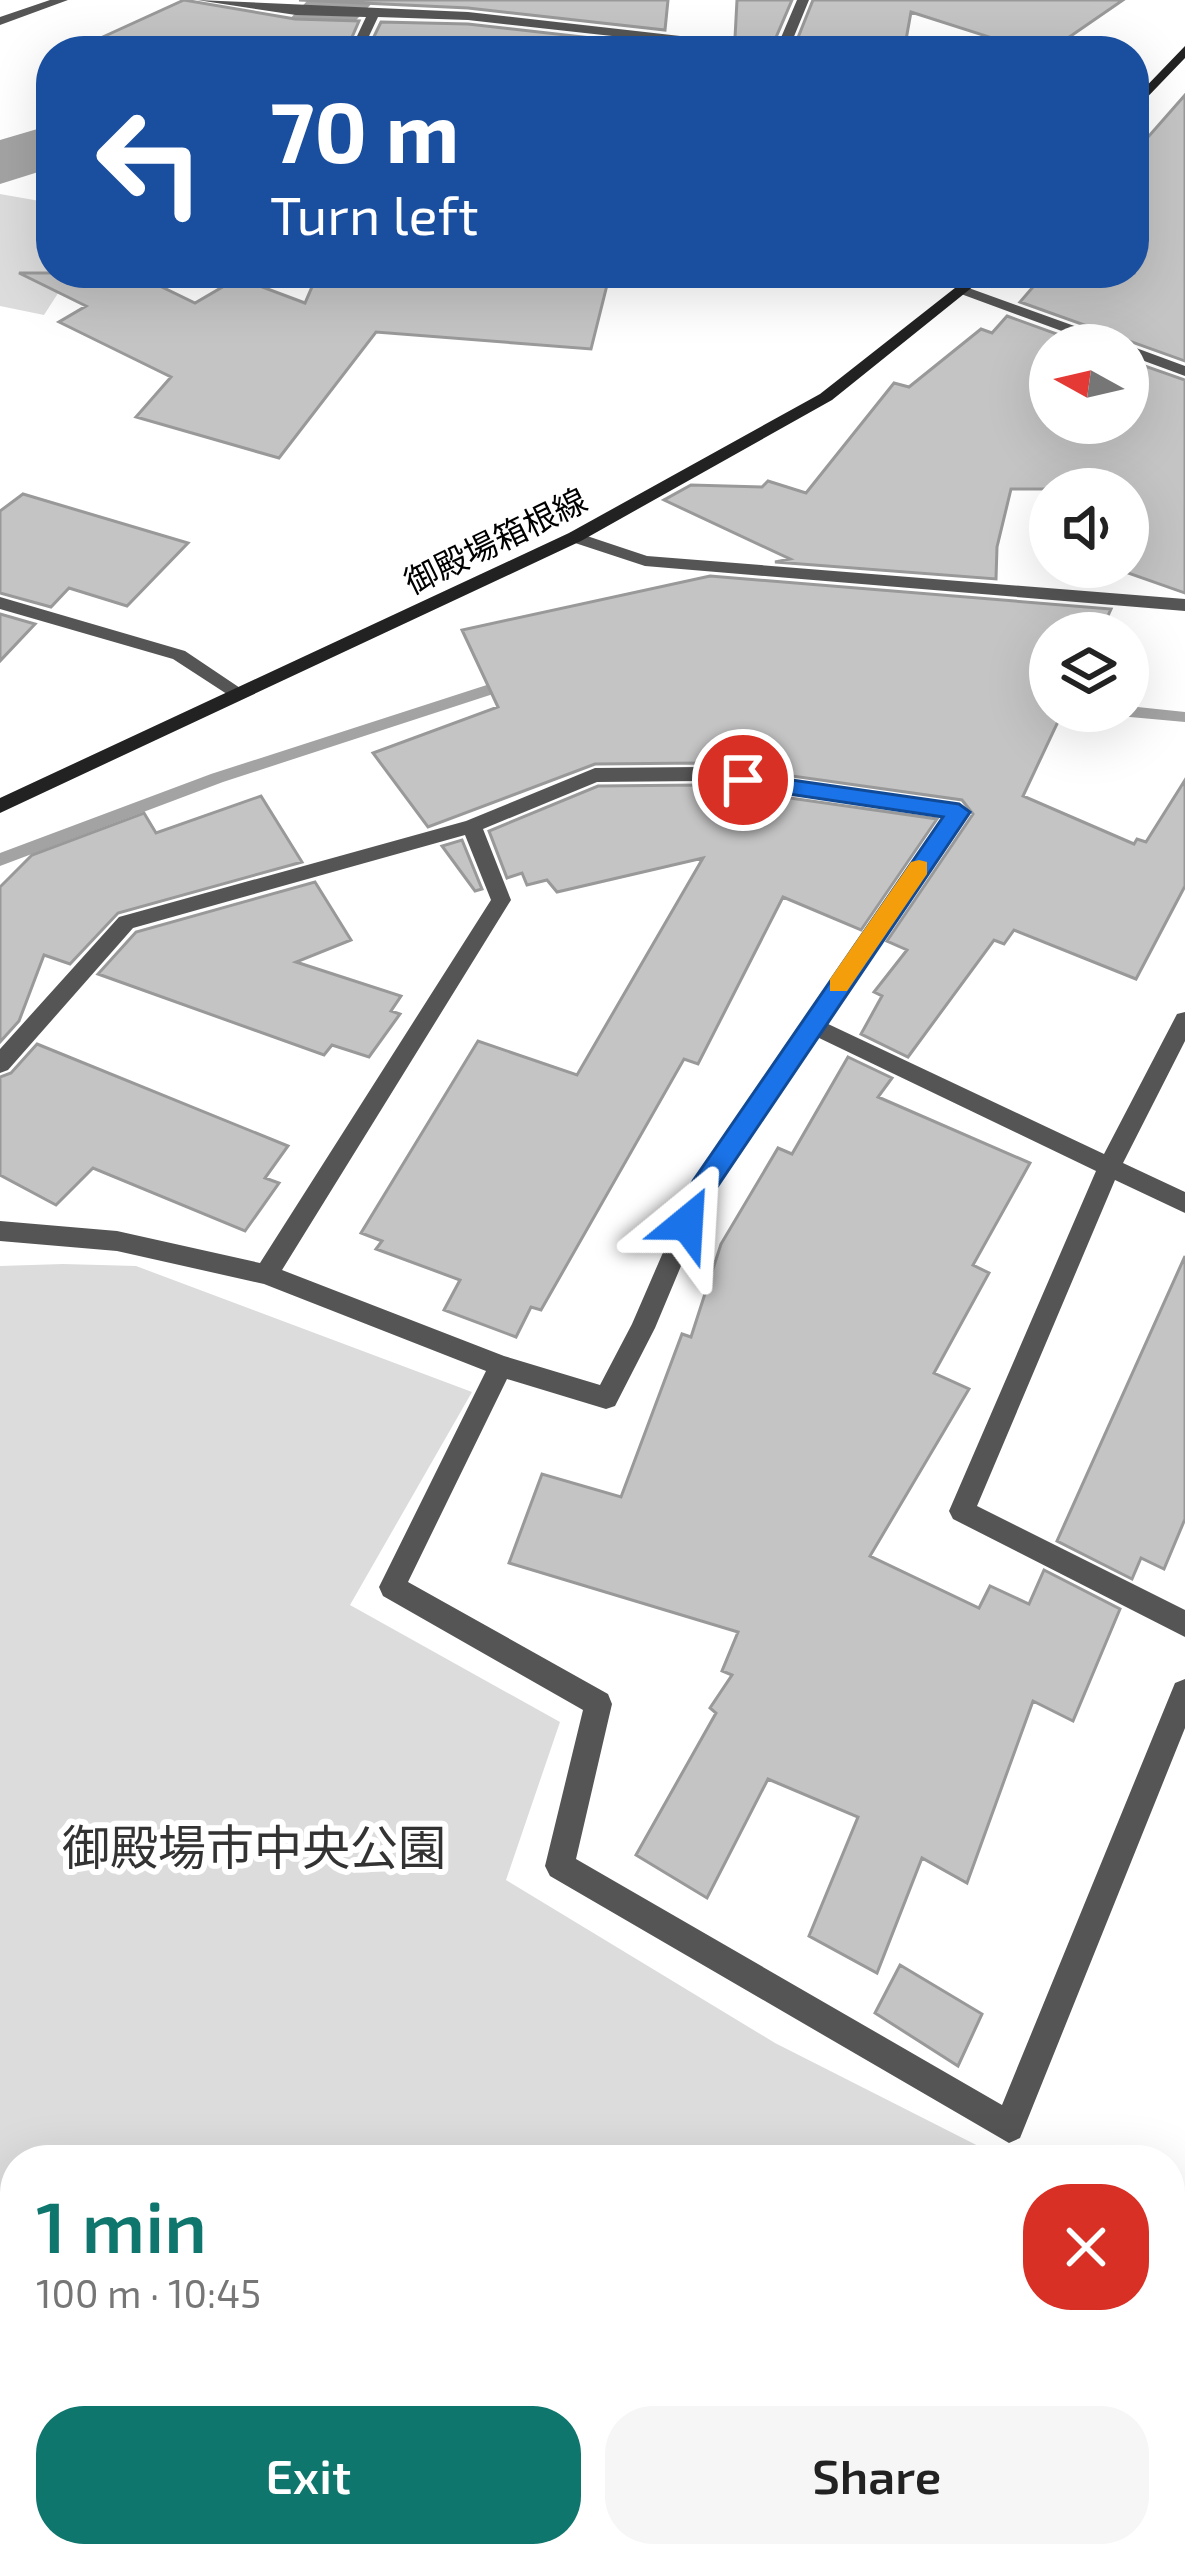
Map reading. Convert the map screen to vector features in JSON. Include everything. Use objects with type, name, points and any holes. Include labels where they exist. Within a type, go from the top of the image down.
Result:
[{"type":"main road","points":[[1149,90],[1185,50]]},
{"type":"main road","name":"御殿場箱根線","points":[[0,806],[575,537],[826,397],[969,288]]},
{"type":"street","points":[[0,21],[62,0]]},
{"type":"street","points":[[202,0],[296,11],[468,16],[647,36]]},
{"type":"street","points":[[788,36],[803,0]]},
{"type":"street","points":[[361,36],[368,15]]},
{"type":"street","points":[[966,291],[1056,324]]},
{"type":"street","points":[[1149,358],[1185,371]]},
{"type":"street","points":[[575,537],[645,562],[1185,605]]},
{"type":"street","points":[[0,603],[179,655],[240,694]]},
{"type":"street","points":[[0,1064],[126,922],[472,826],[596,775],[700,774],[959,812],[702,1188],[606,1398],[502,1366],[266,1274],[116,1241],[0,1231]]},
{"type":"street","points":[[266,1274],[500,900],[472,826]]},
{"type":"street","points":[[1185,1020],[1110,1165],[962,1511],[1185,1624]]},
{"type":"street","points":[[811,1024],[1185,1203]]},
{"type":"street","points":[[502,1366],[392,1587],[598,1704],[560,1866],[1009,2127],[1185,1693]]},
{"type":"green space","points":[[0,194],[36,200],[36,288],[61,288],[44,315],[0,306]]},
{"type":"green space","name":"御殿場市中央公園","points":[[0,1266],[136,1266],[472,1392],[350,1605],[560,1722],[506,1880],[775,2043],[976,2145],[0,2145]]},
{"type":"building","points":[[184,0],[295,19],[359,21],[352,36],[105,36]]},
{"type":"building","points":[[299,0],[668,0],[665,30],[468,8]]},
{"type":"building","points":[[737,0],[792,0],[777,36],[735,36]]},
{"type":"building","points":[[813,0],[1123,0],[1071,36],[986,36],[911,12],[907,36],[799,36]]},
{"type":"building","points":[[381,22],[468,24],[574,36],[374,36]]},
{"type":"building","points":[[1185,95],[1185,361],[1149,348],[1149,324],[1082,324],[1020,302],[1032,288],[1149,288],[1149,136]]},
{"type":"building","points":[[49,288],[164,288],[195,303],[221,288],[265,288],[305,303],[312,288],[606,288],[591,349],[376,332],[279,458],[136,417],[171,377],[59,322],[86,306]]},
{"type":"building","points":[[1007,316],[1029,324],[1029,444],[1149,444],[1149,367],[1185,380],[1185,593],[1149,580],[1149,468],[1029,468],[1029,489],[1011,489],[997,547],[996,579],[775,562],[790,559],[664,500],[691,485],[762,487],[768,481],[806,493],[894,383],[909,387],[981,329],[992,333]]},
{"type":"building","points":[[23,494],[188,543],[127,606],[69,588],[51,607],[0,593],[0,511]]},
{"type":"building","points":[[710,576],[1111,609],[1029,612],[1029,732],[1053,732],[1023,796],[1134,844],[1137,839],[1146,842],[1185,780],[1185,886],[1136,979],[1014,930],[1004,944],[994,940],[908,1057],[861,1034],[882,996],[874,992],[907,950],[887,941],[973,814],[962,800],[701,763],[595,764],[428,827],[373,753],[498,707],[462,630]]},
{"type":"building","points":[[0,614],[35,624],[0,661]]},
{"type":"building","points":[[700,785],[937,819],[861,930],[783,897],[698,1064],[684,1059],[541,1310],[531,1307],[516,1337],[444,1310],[460,1280],[376,1249],[382,1241],[361,1233],[478,1041],[577,1075],[703,858],[557,892],[547,880],[527,885],[522,873],[507,878],[489,831],[598,786]]},
{"type":"building","points":[[261,796],[302,862],[118,913],[70,964],[44,955],[19,1021],[0,1042],[0,887],[32,855],[144,813],[156,833]]},
{"type":"building","points":[[462,840],[482,889],[475,891],[442,846]]},
{"type":"building","points":[[315,882],[351,940],[296,962],[401,996],[391,1011],[400,1014],[369,1057],[332,1045],[324,1055],[98,974],[136,932]]},
{"type":"building","points":[[37,1044],[288,1146],[265,1178],[279,1183],[245,1231],[93,1168],[56,1205],[0,1175],[0,1077],[11,1073]]},
{"type":"building","points":[[848,1057],[892,1078],[878,1097],[1030,1163],[973,1265],[989,1273],[934,1373],[969,1389],[870,1556],[979,1608],[990,1586],[1029,1604],[1044,1570],[1120,1609],[1073,1721],[1033,1701],[967,1883],[922,1858],[877,1973],[809,1936],[858,1817],[768,1779],[707,1898],[636,1855],[716,1713],[710,1708],[732,1675],[722,1671],[738,1632],[509,1563],[542,1474],[621,1497],[682,1334],[691,1337],[721,1244],[778,1148],[792,1154]]},
{"type":"building","points":[[1185,1256],[1185,1519],[1164,1569],[1141,1558],[1132,1579],[1057,1541]]},
{"type":"building","points":[[900,1965],[982,2014],[958,2066],[875,2013]]},
{"type":"waterway","points":[[307,36],[344,0]]},
{"type":"waterway","points":[[0,163],[36,150]]},
{"type":"waterway","points":[[0,860],[217,778],[515,681]]},
{"type":"waterway","points":[[1149,714],[1185,717]]},
{"type":"slow traffic","points":[[838,985],[919,868]]},
{"type":"route","points":[[687,1223],[702,1188],[959,812],[743,780]]}]
